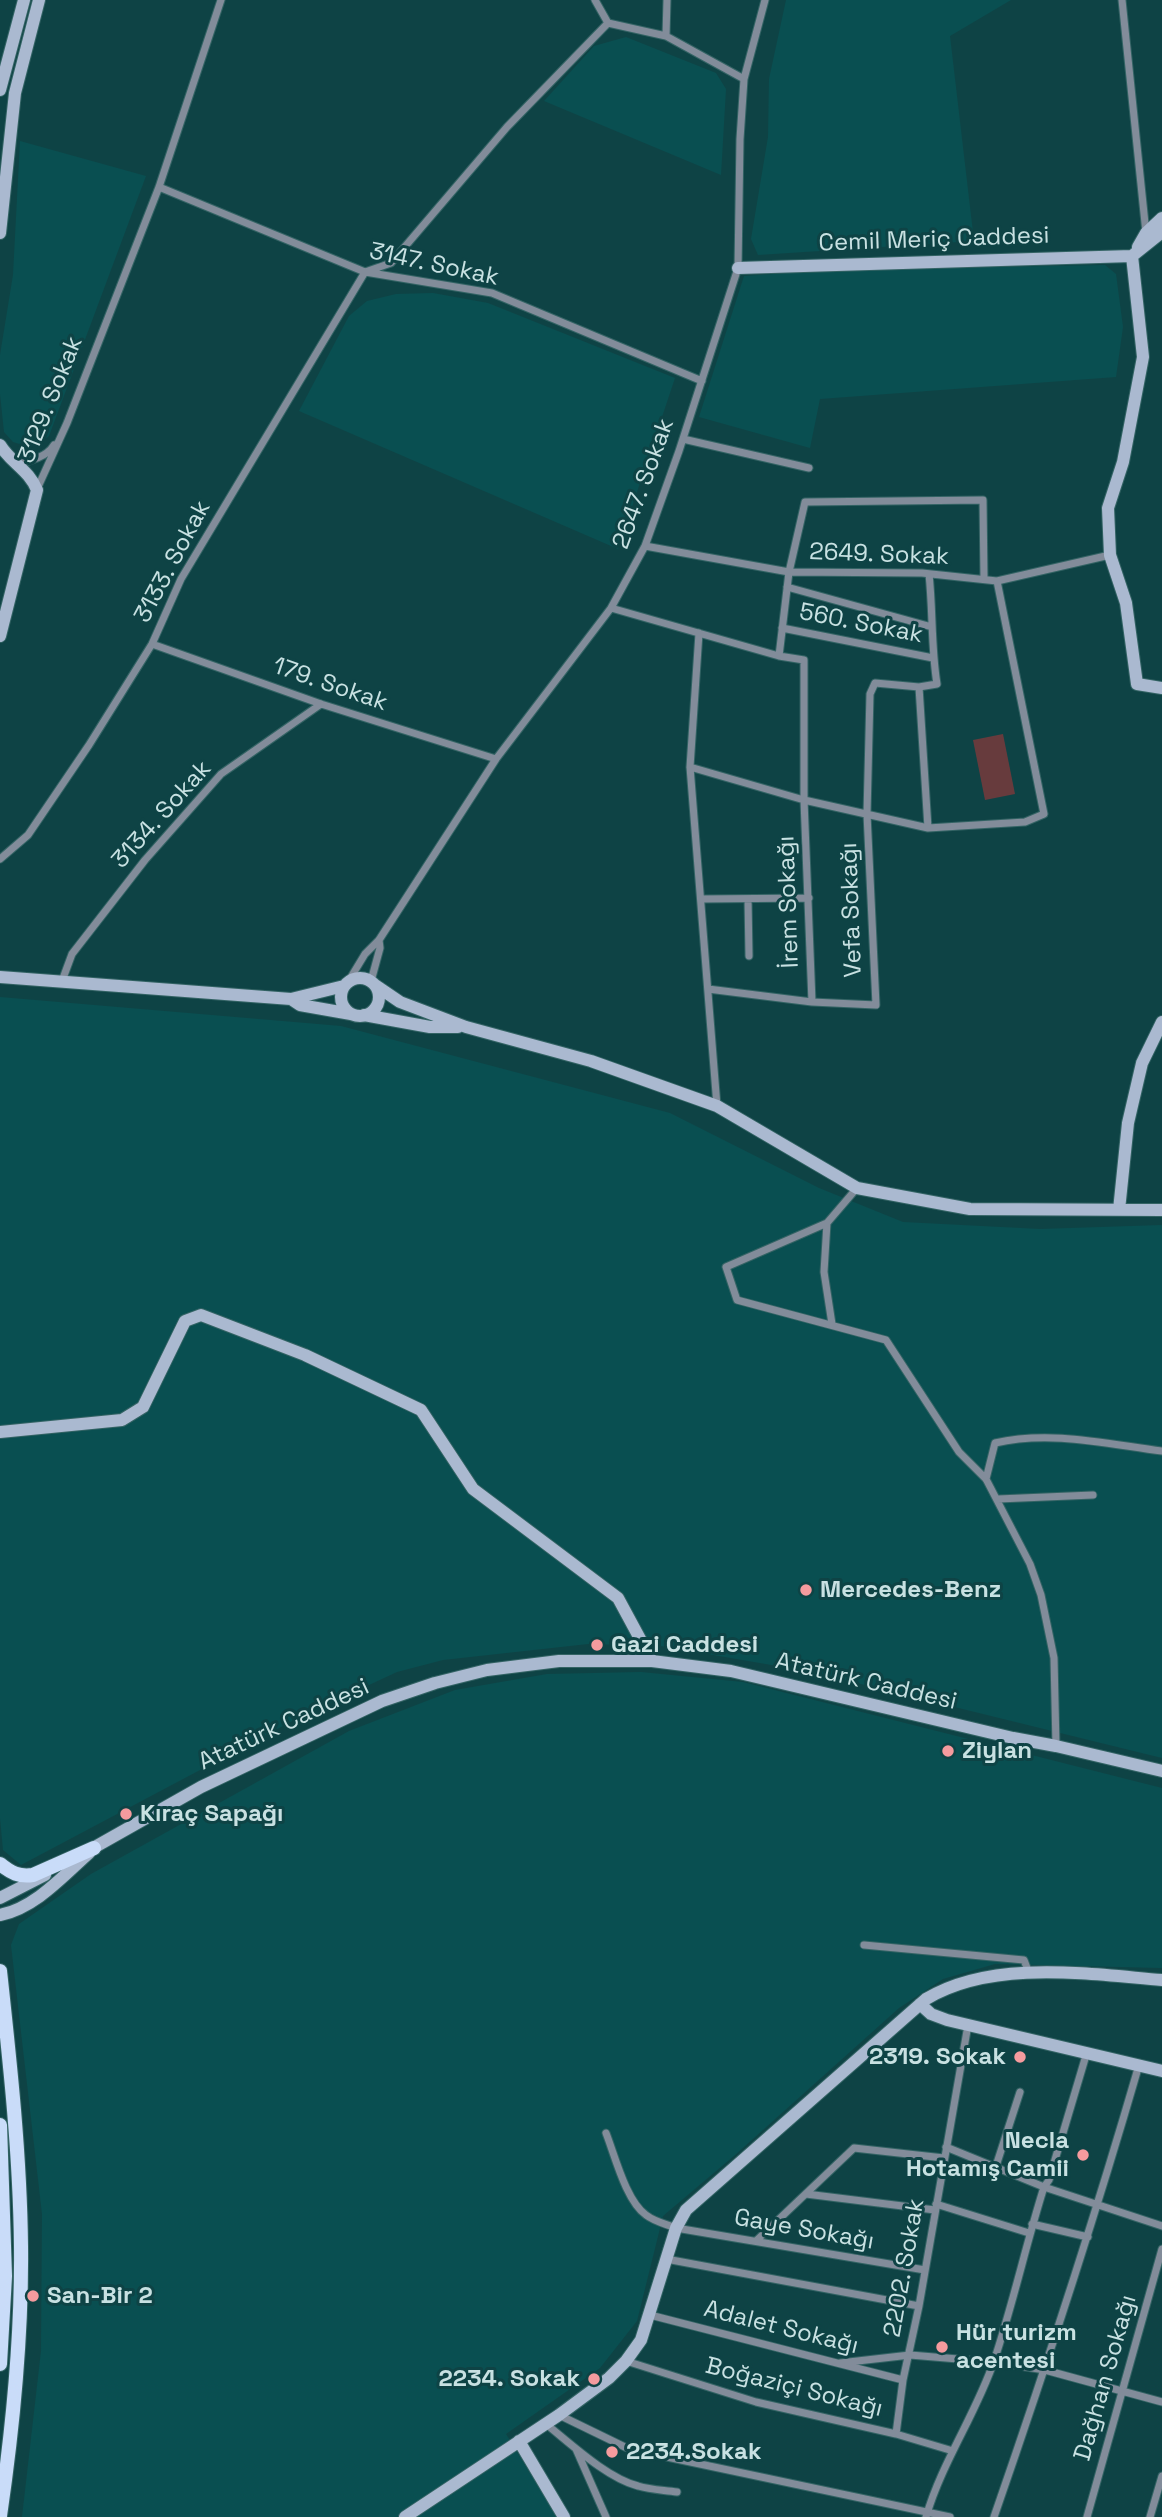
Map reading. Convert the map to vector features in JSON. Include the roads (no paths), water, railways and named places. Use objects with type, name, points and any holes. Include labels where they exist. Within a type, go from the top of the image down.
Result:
[{"type":"main road","points":[[0,1864],[13,1874],[23,1877],[94,1848]]},
{"type":"main road","points":[[0,1971],[17,2132],[21,2266],[15,2381],[0,2516]]},
{"type":"main road","points":[[0,2125],[5,2263],[0,2364]]},
{"type":"street","points":[[0,90],[24,0]]},
{"type":"street","points":[[0,233],[15,93],[39,0]]},
{"type":"street","name":"3129. Sokak","points":[[0,636],[37,489],[67,423],[159,187],[221,0]]},
{"type":"street","points":[[595,0],[608,23],[666,36],[744,79],[765,0]]},
{"type":"street","points":[[666,36],[667,0]]},
{"type":"street","points":[[1122,0],[1146,233]]},
{"type":"street","points":[[365,272],[391,263],[508,127],[608,23]]},
{"type":"street","name":"2647. Sokak","points":[[346,984],[365,954],[379,940],[496,759],[611,608],[645,546],[738,268],[744,79]]},
{"type":"street","name":"3147. Sokak","points":[[159,187],[365,272],[492,293],[702,381]]},
{"type":"street","points":[[1162,218],[1146,233],[1132,256],[1143,357],[1123,462],[1108,508],[1110,555],[1126,603],[1137,684],[1162,688]]},
{"type":"street","points":[[1132,256],[1162,232]]},
{"type":"street","name":"Cemil Meriç Caddesi","points":[[738,268],[1132,256]]},
{"type":"street","name":"3133. Sokak","points":[[0,859],[29,835],[89,745],[152,643],[181,579],[365,272]]},
{"type":"street","points":[[0,467],[35,459],[51,450],[67,423]]},
{"type":"street","points":[[683,439],[809,468]]},
{"type":"street","points":[[0,445],[32,476],[37,489]]},
{"type":"street","points":[[611,608],[779,656],[789,572],[805,502],[983,499],[984,579]]},
{"type":"street","name":"2649. Sokak","points":[[645,546],[789,572],[929,573],[997,581],[1110,555]]},
{"type":"street","points":[[0,581],[5,579],[18,563]]},
{"type":"street","points":[[928,828],[919,687],[936,684],[929,573]]},
{"type":"street","points":[[690,767],[804,800],[928,828],[1025,822],[1044,814],[997,581]]},
{"type":"street","points":[[787,587],[932,627]]},
{"type":"street","name":"560. Sokak","points":[[782,628],[933,657]]},
{"type":"street","points":[[699,633],[690,767],[717,1106]]},
{"type":"street","name":"179. Sokak","points":[[152,643],[321,704],[496,759]]},
{"type":"street","name":"İrem Sokağı","points":[[779,656],[804,660],[804,800],[812,1002]]},
{"type":"street","name":"Vefa Sokağı","points":[[812,1002],[876,1005],[867,814],[870,694],[875,683],[919,687]]},
{"type":"street","name":"3134. Sokak","points":[[62,981],[72,954],[145,860],[221,774],[321,704]]},
{"type":"street","points":[[701,899],[809,898]]},
{"type":"street","points":[[748,899],[749,956]]},
{"type":"street","points":[[346,984],[341,998],[342,1004],[358,1014],[370,1013],[379,996],[373,983],[379,940]]},
{"type":"street","points":[[0,977],[292,999],[360,978],[373,983],[400,1002],[466,1027],[591,1061],[717,1106],[857,1188],[970,1209],[1162,1210]]},
{"type":"street","points":[[708,989],[812,1002]]},
{"type":"street","points":[[292,999],[300,1006],[430,1027],[466,1027]]},
{"type":"street","points":[[1119,1210],[1128,1123],[1142,1063],[1162,1022]]},
{"type":"street","points":[[857,1188],[827,1223],[726,1267],[737,1300],[886,1340],[959,1452],[986,1479],[1030,1564],[1041,1595],[1054,1658],[1055,1746]]},
{"type":"street","points":[[827,1223],[824,1272],[832,1324]]},
{"type":"street","points":[[0,1432],[122,1420],[143,1407],[185,1321],[201,1314],[305,1356],[421,1410],[473,1489],[618,1598],[652,1661]]},
{"type":"street","points":[[986,1479],[995,1443],[1014,1438],[1049,1436],[1162,1451]]},
{"type":"street","points":[[998,1499],[1093,1495]]},
{"type":"street","name":"Atatürk Caddesi","points":[[94,1848],[201,1787],[382,1701],[435,1683],[487,1670],[559,1661],[652,1661],[731,1671],[1162,1771]]},
{"type":"street","points":[[0,1898],[94,1848]]},
{"type":"street","points":[[0,1914],[17,1910],[46,1892],[94,1848]]},
{"type":"street","points":[[864,1945],[1024,1960],[1029,1973]]},
{"type":"street","points":[[405,2517],[546,2424],[609,2378],[626,2361],[640,2340],[676,2228],[689,2207],[920,2004],[937,1992],[976,1978],[1029,1973],[1162,1980]]},
{"type":"street","points":[[920,2004],[932,2014],[968,2025],[1162,2071]]},
{"type":"street","name":"2202. Sokak","points":[[896,2434],[903,2379],[919,2306],[968,2025]]},
{"type":"street","points":[[926,2515],[993,2362],[1029,2233],[1044,2187],[1049,2180],[1088,2052]]},
{"type":"street","points":[[994,2517],[1099,2204],[1139,2065]]},
{"type":"street","points":[[996,2166],[1020,2092]]},
{"type":"street","name":"Gaye Sokağı","points":[[606,2133],[634,2204],[646,2216],[676,2228],[925,2270]]},
{"type":"street","points":[[946,2147],[1044,2187],[1162,2226]]},
{"type":"street","points":[[756,2241],[854,2148],[944,2158]]},
{"type":"street","points":[[806,2194],[936,2207],[1029,2233]]},
{"type":"street","points":[[1032,2224],[1088,2237]]},
{"type":"street","name":"Dağhan Sokağı","points":[[1087,2517],[1162,2249]]},
{"type":"street","points":[[666,2259],[919,2306]]},
{"type":"street","name":"Adalet Sokağı","points":[[650,2315],[903,2379]]},
{"type":"street","points":[[841,2363],[910,2355],[993,2362],[1045,2370],[1123,2389],[1162,2402]]},
{"type":"street","name":"Boğaziçi Sokağı","points":[[626,2361],[756,2402],[896,2434],[953,2451]]},
{"type":"street","points":[[559,2415],[629,2449],[926,2515],[950,2517]]},
{"type":"street","points":[[546,2424],[614,2475],[636,2486],[677,2492]]},
{"type":"street","points":[[519,2441],[564,2517]]},
{"type":"street","points":[[575,2448],[606,2517]]},
{"type":"street","points":[[1150,2517],[1162,2476]]},
{"type":"place","name":"Mercedes-Benz","points":[[806,1590]]},
{"type":"place","name":"Gazi Caddesi","points":[[597,1645]]},
{"type":"place","name":"Ziylan","points":[[948,1751]]},
{"type":"place","name":"Kıraç Sapağı","points":[[126,1814]]},
{"type":"place","name":"2319. Sokak","points":[[1020,2057]]},
{"type":"place","name":"Necla Hotamış Camii","points":[[1083,2155]]},
{"type":"place","name":"San-Bir 2","points":[[33,2296]]},
{"type":"place","name":"Hür turizm acentesi","points":[[942,2347]]},
{"type":"place","name":"2234. Sokak","points":[[594,2379]]},
{"type":"place","name":"2234.Sokak","points":[[612,2452]]}]
